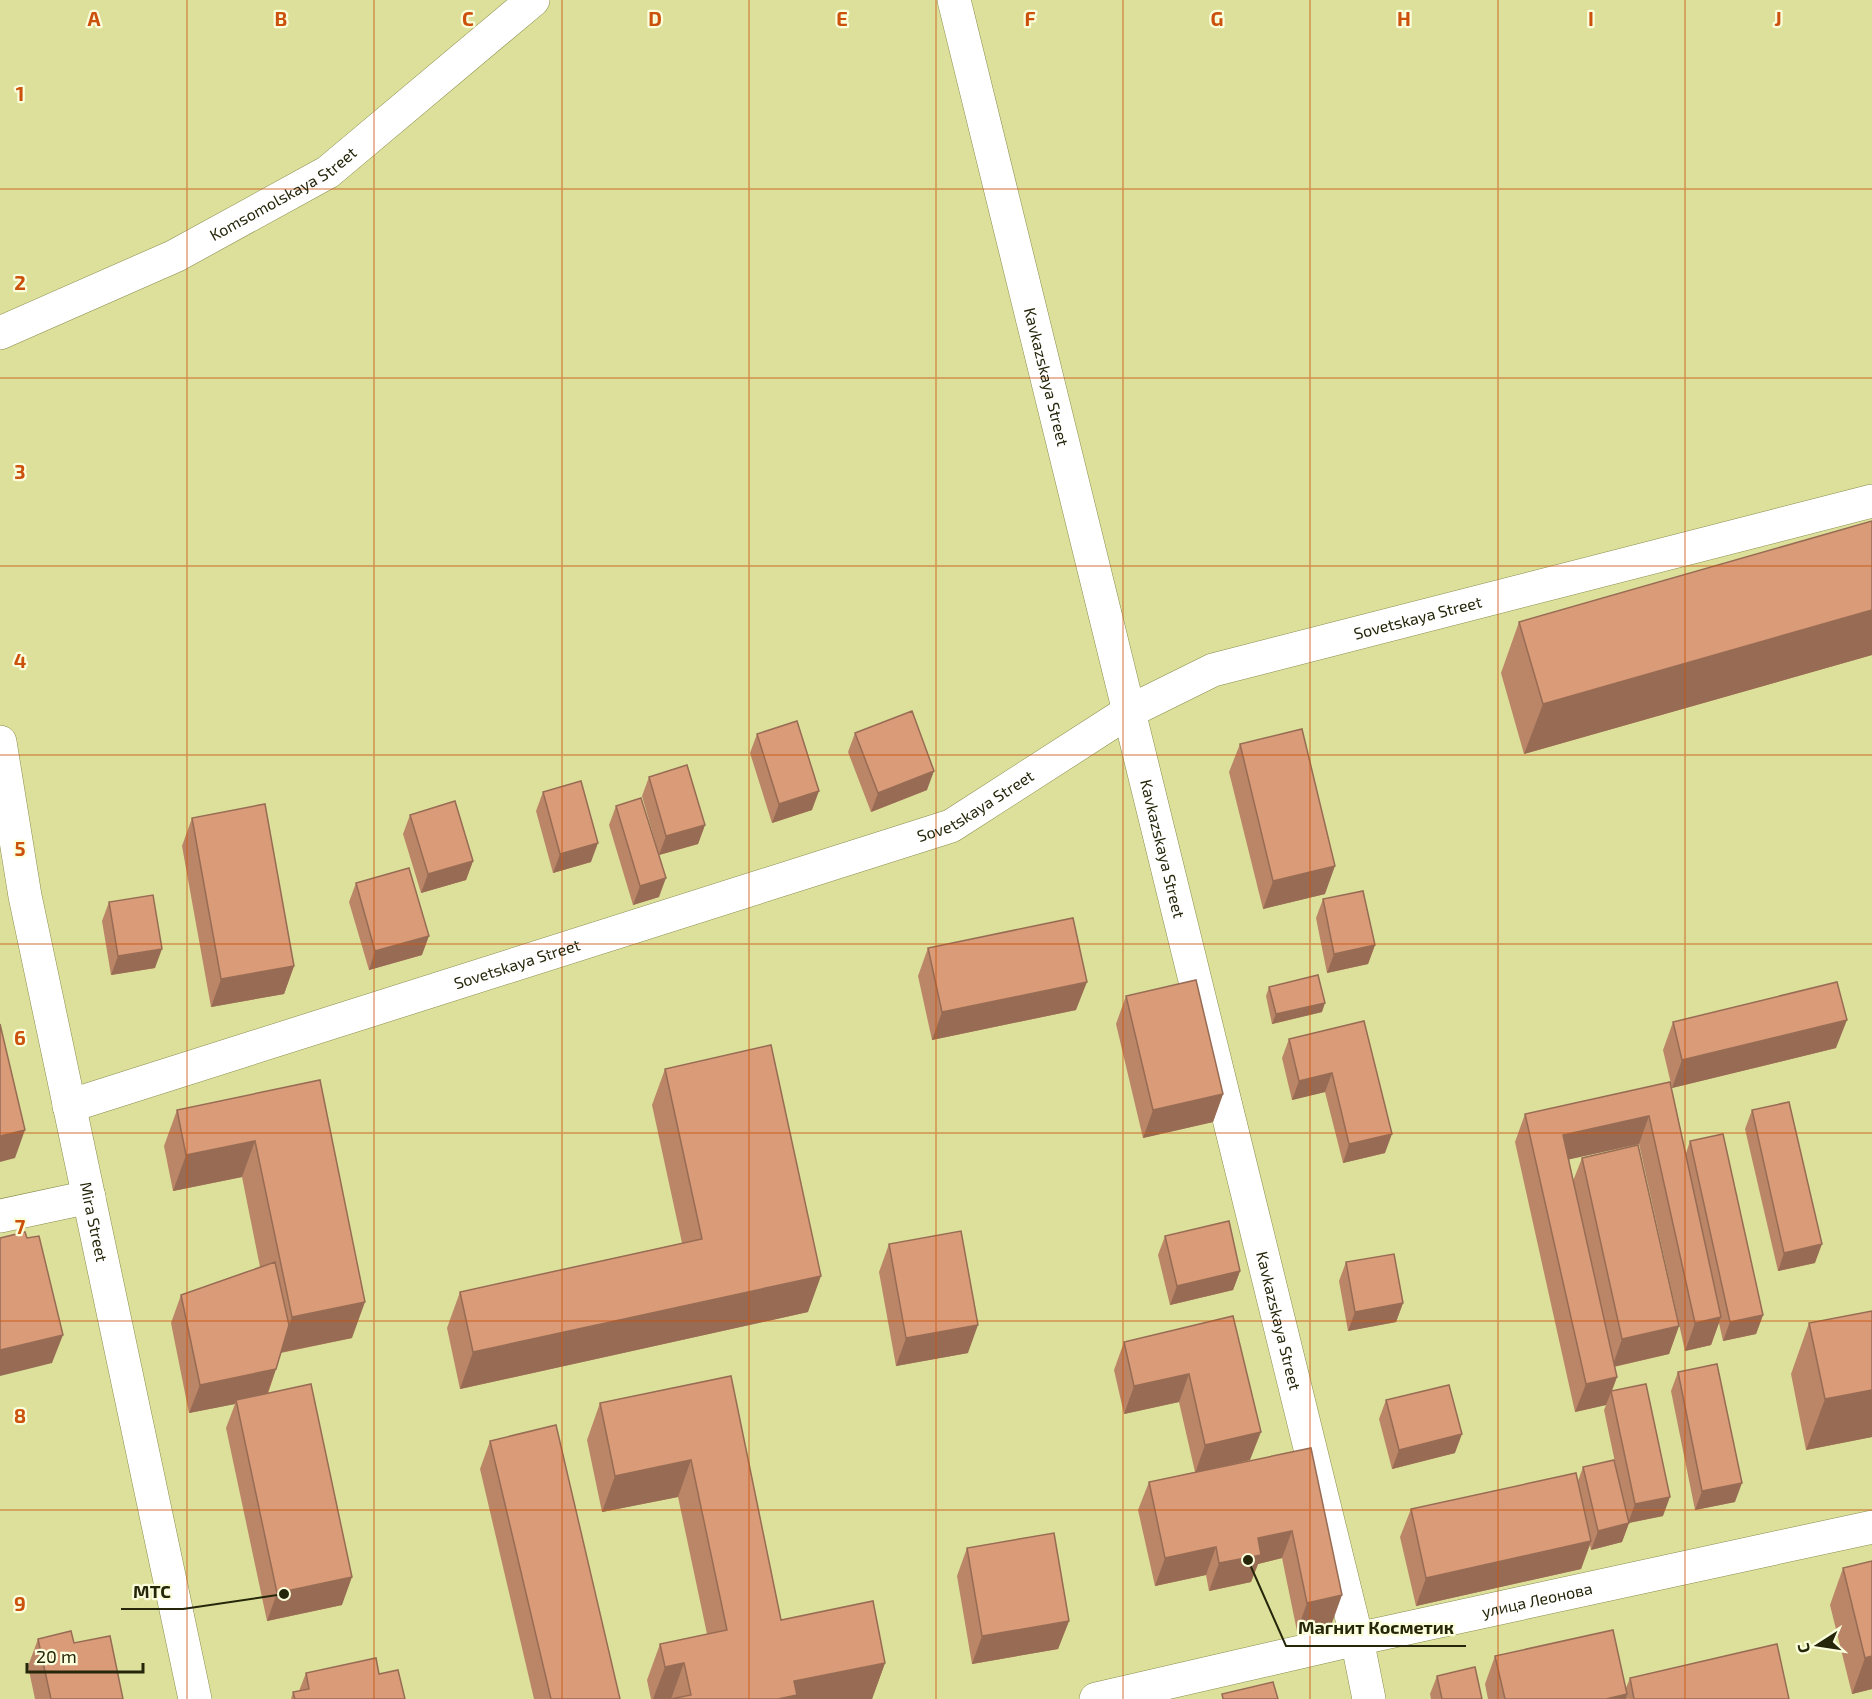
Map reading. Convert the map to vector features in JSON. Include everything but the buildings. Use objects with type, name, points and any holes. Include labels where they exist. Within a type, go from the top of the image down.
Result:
[{"type":"street","name":"Komsomolskaya Street","points":[[0,333],[175,256],[328,172],[533,0]]},
{"type":"street","name":"Kavkazskaya Street","points":[[954,0],[1357,1639],[1369,1699]]},
{"type":"street","name":"Sovetskaya Street","points":[[69,1106],[951,826],[1128,712],[1214,670],[1872,501]]},
{"type":"street","name":"Mira Street","points":[[0,742],[13,898],[69,1106],[195,1699]]},
{"type":"street","points":[[0,1216],[89,1197]]},
{"type":"street","name":"улица Леонова","points":[[1096,1699],[1357,1639],[1872,1527]]},
{"type":"place","name":"Магнит Косметик","points":[[1248,1560]]},
{"type":"place","name":"МТС","points":[[284,1594]]}]
